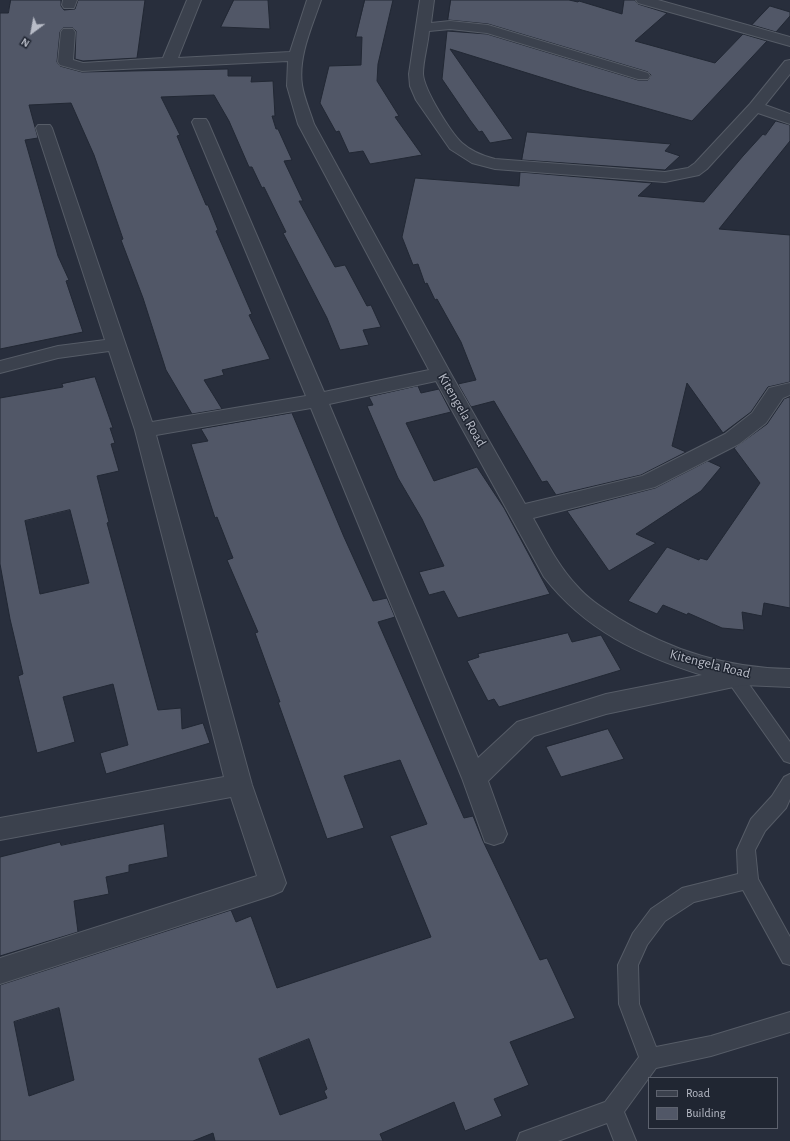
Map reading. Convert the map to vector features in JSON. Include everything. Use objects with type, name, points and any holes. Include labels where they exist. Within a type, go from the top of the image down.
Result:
[{"type":"street","points":[[169,63],[194,0]]},
{"type":"street","name":"Kitengela Road","points":[[314,0],[296,56],[294,74],[299,104],[306,124],[441,374],[552,572],[575,599],[614,628],[665,653],[737,677],[790,678]]},
{"type":"street","points":[[427,0],[416,74],[418,86],[424,100],[456,146],[478,160],[495,164],[576,172],[665,177],[693,172],[701,166],[755,107],[790,64]]},
{"type":"street","points":[[652,1],[790,42]]},
{"type":"street","points":[[422,28],[450,25],[488,29],[643,76]]},
{"type":"street","points":[[68,32],[65,62],[73,66],[90,68],[296,56]]},
{"type":"street","points":[[755,107],[790,119]]},
{"type":"street","points":[[200,122],[318,400],[474,778],[494,834]]},
{"type":"street","points":[[0,971],[273,883],[239,785],[145,430],[44,128]]},
{"type":"street","points":[[0,367],[58,352],[116,344]]},
{"type":"street","points":[[145,430],[318,400],[441,374]]},
{"type":"street","points":[[520,513],[648,482],[732,439],[759,418],[776,393],[790,389]]},
{"type":"street","points":[[474,778],[526,729],[606,704],[737,677]]},
{"type":"street","points":[[0,829],[239,785]]},
{"type":"lane","points":[[737,677],[790,756]]},
{"type":"lane","points":[[790,782],[779,802],[758,825],[746,850],[748,880],[790,956]]},
{"type":"lane","points":[[650,1059],[630,1004],[628,965],[640,939],[658,915],[689,894],[748,880]]},
{"type":"lane","points":[[528,1141],[612,1110],[650,1059],[711,1046],[790,1022]]},
{"type":"lane","points":[[612,1110],[625,1141]]},
{"type":"building","points":[[11,0],[61,0],[61,6],[64,10],[75,9],[78,0],[145,0],[137,58],[83,61],[75,59],[76,31],[73,28],[63,28],[60,32],[57,62],[60,66],[82,72],[228,69],[228,76],[252,76],[251,82],[273,81],[275,116],[272,116],[276,129],[278,129],[292,160],[284,161],[303,201],[299,201],[335,267],[345,265],[367,306],[371,305],[381,327],[363,330],[369,345],[340,350],[327,318],[283,233],[286,232],[264,187],[262,188],[252,167],[249,167],[229,121],[214,95],[161,97],[180,135],[177,136],[206,205],[208,205],[218,230],[216,231],[252,314],[249,315],[270,359],[222,370],[224,375],[204,380],[222,409],[192,414],[166,370],[143,298],[121,240],[123,239],[94,155],[71,103],[29,105],[38,138],[25,140],[58,256],[69,280],[66,281],[83,332],[0,349],[0,13],[8,13]]},
{"type":"building","points":[[234,0],[268,0],[270,29],[221,27]]},
{"type":"building","points":[[365,0],[393,0],[378,64],[377,81],[399,116],[395,117],[422,155],[370,164],[363,151],[349,153],[339,131],[336,132],[320,103],[329,66],[361,65],[362,37],[356,37]]},
{"type":"building","points":[[451,0],[569,0],[579,1],[622,14],[624,0],[635,0],[638,4],[667,13],[635,41],[715,63],[743,34],[767,41],[692,121],[582,90],[450,49],[513,139],[490,143],[482,131],[479,132],[470,120],[442,79],[447,31],[487,34],[638,80],[648,80],[651,75],[648,72],[488,24],[448,20]]},
{"type":"building","points":[[770,6],[790,12],[790,16],[776,32],[752,25]]},
{"type":"building","points":[[776,121],[790,125],[790,141],[719,229],[790,235],[790,382],[768,387],[751,412],[723,433],[687,383],[672,446],[686,452],[641,475],[556,495],[547,481],[542,482],[494,401],[471,407],[458,384],[476,380],[461,342],[437,299],[435,300],[427,283],[425,284],[418,264],[413,265],[402,237],[415,178],[519,186],[520,172],[652,183],[638,196],[704,202],[743,156],[763,134],[765,135]]},
{"type":"building","points":[[527,132],[671,144],[665,151],[680,156],[665,170],[522,160]]},
{"type":"building","points":[[95,377],[113,428],[110,428],[115,443],[111,444],[119,471],[97,476],[109,522],[107,523],[158,710],[181,708],[182,729],[203,723],[210,743],[106,774],[100,753],[128,745],[113,684],[63,697],[75,742],[37,753],[18,676],[23,674],[10,619],[0,564],[0,398],[63,387],[62,384]],"holes":[[[70,510],[89,583],[40,594],[25,521]]]},
{"type":"building","points":[[418,386],[421,393],[439,389],[451,412],[406,423],[434,481],[477,467],[504,508],[550,594],[458,618],[444,591],[429,595],[419,572],[444,566],[422,519],[398,478],[367,406],[373,405],[369,397]]},
{"type":"building","points":[[790,397],[790,608],[764,603],[762,616],[742,612],[744,630],[722,628],[688,613],[687,615],[663,605],[657,614],[628,601],[667,547],[699,560],[700,558],[707,560],[760,483],[734,448],[767,424],[784,399]]},
{"type":"building","points":[[292,413],[344,537],[373,601],[387,598],[395,617],[378,622],[464,818],[473,816],[483,841],[540,960],[547,958],[575,1018],[510,1042],[529,1085],[494,1099],[502,1116],[465,1131],[454,1102],[380,1134],[383,1141],[215,1141],[213,1133],[193,1141],[0,1141],[0,985],[231,910],[236,922],[251,916],[277,988],[431,937],[390,836],[427,824],[400,760],[344,776],[364,828],[327,839],[255,633],[258,632],[227,560],[233,558],[217,517],[215,518],[191,444],[208,441],[201,429]],"holes":[[[59,1008],[74,1080],[29,1096],[14,1022]],[[309,1039],[327,1089],[324,1091],[327,1098],[280,1115],[259,1059]]]},
{"type":"building","points":[[708,461],[721,467],[701,491],[636,534],[656,543],[609,571],[567,511],[655,488]]},
{"type":"building","points":[[568,633],[572,642],[601,635],[621,670],[499,707],[494,699],[488,701],[467,661],[479,657],[478,654]]},
{"type":"building","points":[[608,729],[624,759],[561,777],[546,747]]},
{"type":"building","points":[[164,824],[168,857],[129,865],[129,872],[106,877],[109,894],[74,901],[78,932],[0,956],[0,857],[60,842],[61,845]]}]
